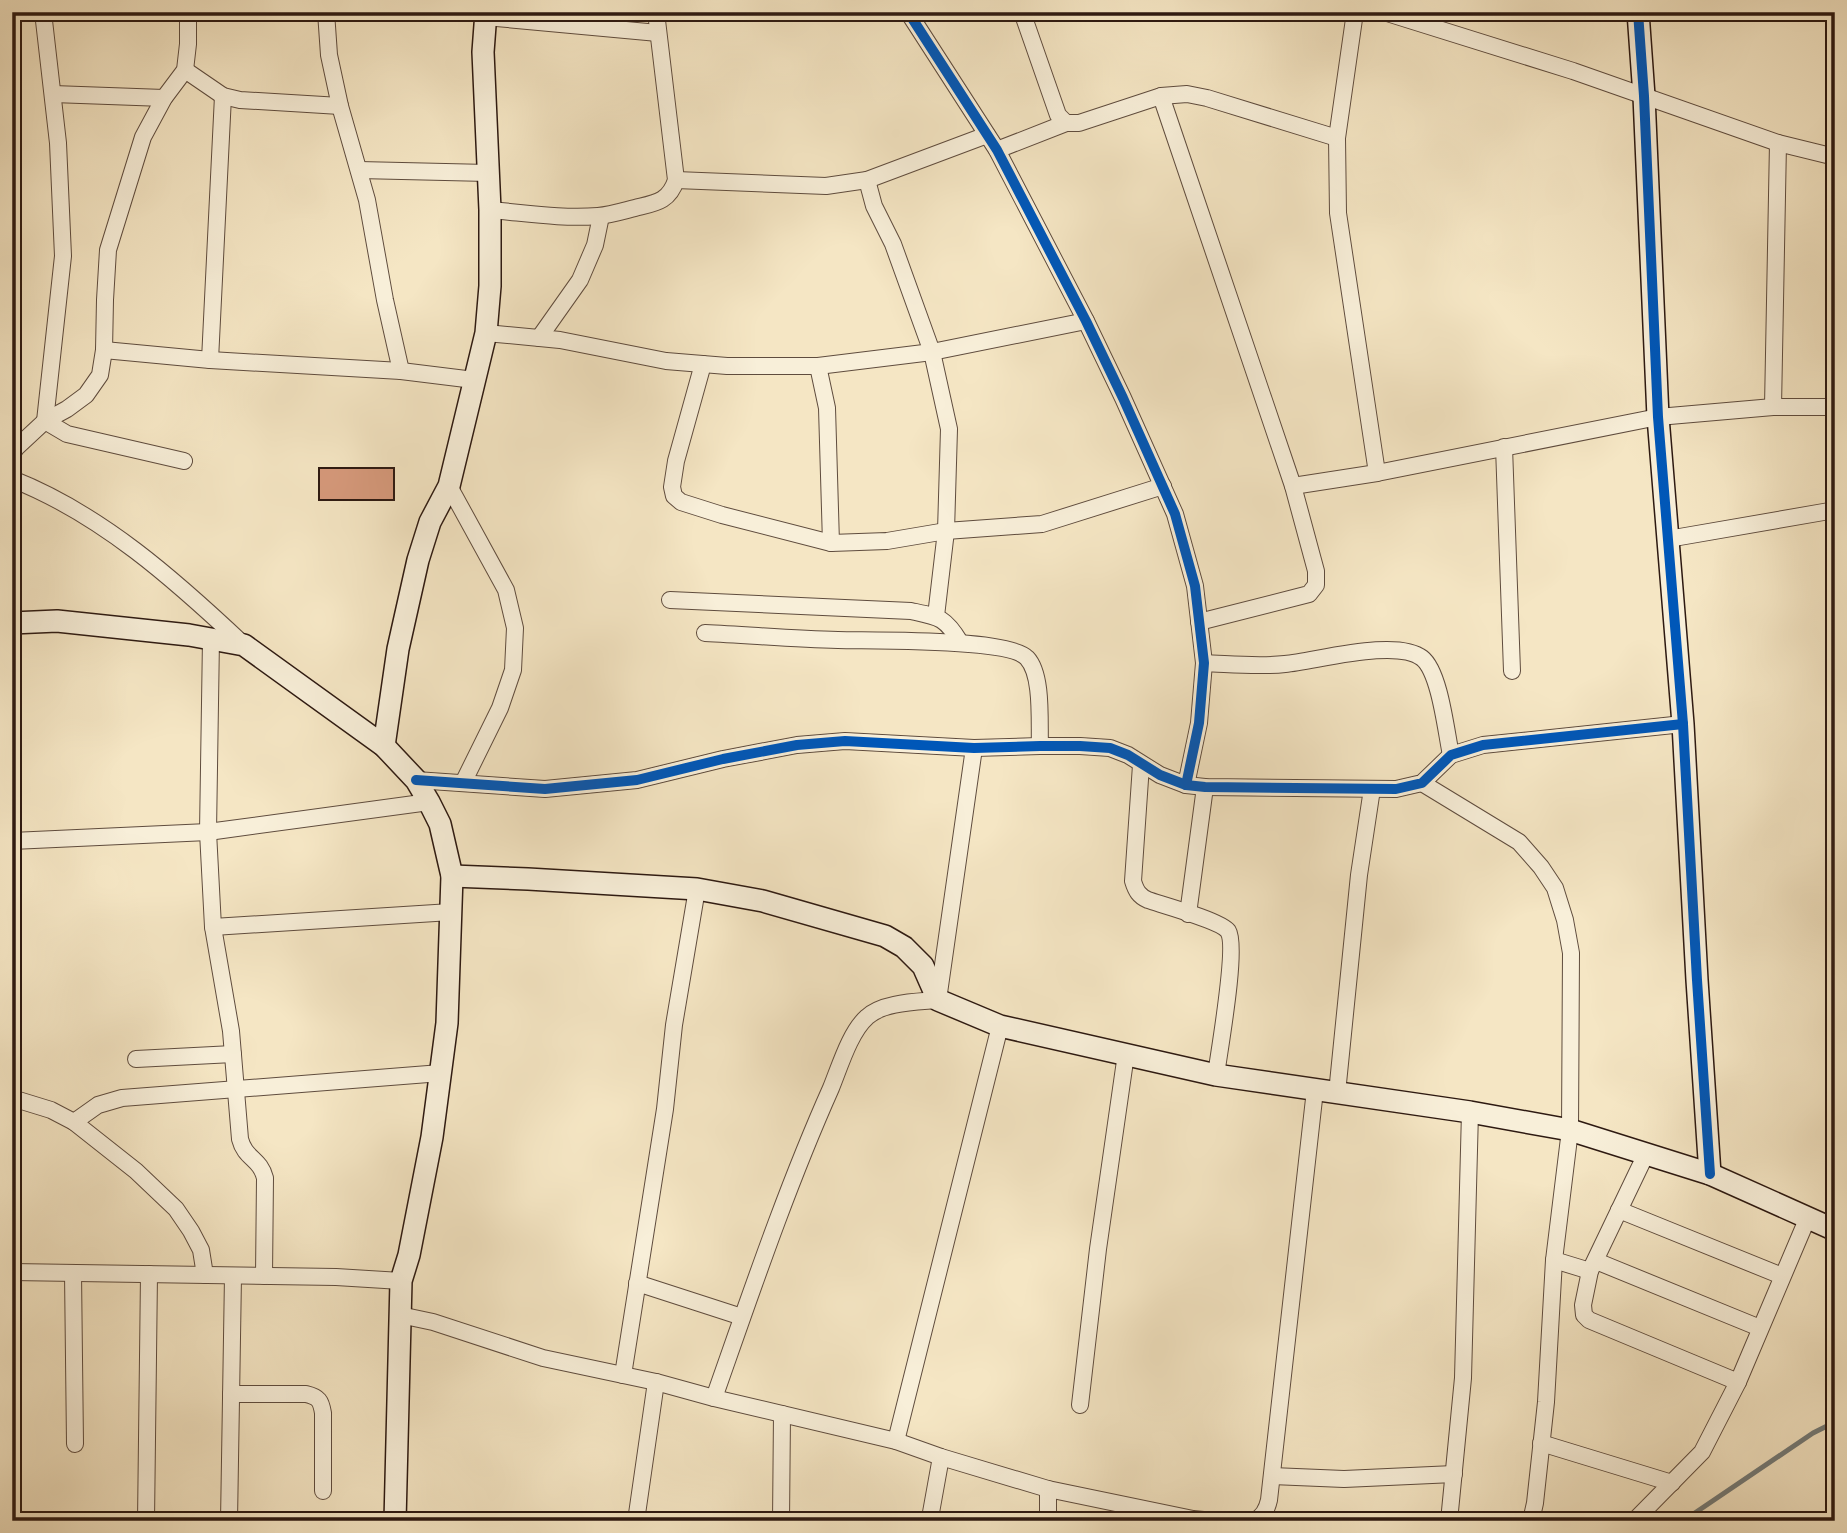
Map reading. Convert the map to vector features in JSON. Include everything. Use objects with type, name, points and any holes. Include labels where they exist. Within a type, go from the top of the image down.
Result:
[{"type":"main road","points":[[1638,12],[1658,417],[1683,724],[1710,1174]]},
{"type":"main road","points":[[384,746],[398,649],[418,560],[430,522],[449,486],[486,333],[490,286],[490,210],[483,52],[485,15]]},
{"type":"main road","points":[[12,623],[57,621],[188,635],[244,645],[384,746],[416,780],[440,824],[452,876],[447,1023],[429,1150],[409,1255],[401,1281],[395,1521]]},
{"type":"main road","points":[[452,876],[697,889],[763,901],[885,936],[904,947],[923,967],[938,1000],[1000,1026],[1216,1075],[1470,1112],[1570,1130],[1710,1174],[1835,1230]]},
{"type":"street","points":[[43,12],[58,144],[63,256],[45,421]]},
{"type":"street","points":[[12,454],[45,421],[67,410],[86,395],[100,376],[104,350],[108,250],[143,137],[164,98],[185,70],[188,12]]},
{"type":"street","points":[[326,12],[329,55],[340,106],[367,200],[401,371]]},
{"type":"street","points":[[490,210],[567,217],[601,216],[656,202],[668,196],[676,180],[656,12]]},
{"type":"street","points":[[908,12],[997,150],[1086,321],[1175,514],[1195,586],[1204,663],[1199,723],[1186,785]]},
{"type":"street","points":[[1022,12],[1058,115],[1066,123]]},
{"type":"street","points":[[1355,12],[1336,138],[1338,213],[1377,473]]},
{"type":"street","points":[[1384,12],[1573,71],[1778,143],[1835,157]]},
{"type":"street","points":[[485,15],[658,33]]},
{"type":"street","points":[[185,70],[223,96],[240,100],[340,106]]},
{"type":"street","points":[[53,94],[164,98]]},
{"type":"street","points":[[997,150],[1066,123],[1079,123],[1161,96],[1187,94],[1208,98],[1336,138]]},
{"type":"street","points":[[210,360],[223,96]]},
{"type":"street","points":[[1161,96],[1293,486],[1316,571],[1316,585],[1309,594],[1199,622]]},
{"type":"street","points":[[676,180],[826,186],[867,180],[987,135]]},
{"type":"street","points":[[1773,407],[1778,143]]},
{"type":"street","points":[[359,170],[488,173]]},
{"type":"street","points":[[867,180],[874,206],[893,244],[932,352],[949,429],[946,531],[936,616]]},
{"type":"street","points":[[540,338],[580,280],[595,245],[601,216]]},
{"type":"street","points":[[486,333],[560,340],[666,361],[771,367],[818,366],[932,352],[1086,321]]},
{"type":"street","points":[[104,350],[210,360],[401,371],[474,380]]},
{"type":"street","points":[[703,364],[672,477],[672,486],[674,496],[681,502],[722,515],[831,543],[887,541],[946,531],[1042,524],[1163,486]]},
{"type":"street","points":[[818,366],[827,408],[831,543]]},
{"type":"street","points":[[1293,486],[1377,473],[1658,417],[1773,407],[1835,407]]},
{"type":"street","points":[[45,421],[67,433],[184,461]]},
{"type":"street","points":[[1504,447],[1512,671]]},
{"type":"street","points":[[12,479],[73,507],[108,530],[206,610],[244,645]]},
{"type":"street","points":[[449,486],[506,590],[515,628],[513,670],[505,696],[463,783]]},
{"type":"street","points":[[1668,539],[1835,510]]},
{"type":"street","points":[[670,600],[911,611],[936,616],[951,626],[960,642]]},
{"type":"street","points":[[705,633],[836,640],[960,642],[1024,654],[1033,665],[1037,684],[1040,746]]},
{"type":"street","points":[[211,639],[208,832],[213,927],[231,1031],[240,1139],[243,1149],[263,1169],[265,1178],[264,1276]]},
{"type":"street","points":[[1204,663],[1284,664],[1383,650],[1410,652],[1423,659],[1437,685],[1451,755]]},
{"type":"street","points":[[416,780],[545,789],[637,780],[723,759],[797,745],[845,741],[974,748],[1110,748],[1128,755],[1160,775],[1186,785],[1396,789],[1422,783],[1451,755],[1483,745],[1683,724]]},
{"type":"street","points":[[714,1398],[773,1229],[858,1027],[869,1014],[884,1007],[938,1000],[974,748]]},
{"type":"street","points":[[1141,765],[1133,881],[1135,889],[1140,896],[1148,900],[1217,923],[1228,931],[1231,944],[1230,969],[1216,1075]]},
{"type":"street","points":[[1422,783],[1519,842],[1541,867],[1555,888],[1571,953],[1570,1130],[1554,1260],[1546,1402],[1531,1521]]},
{"type":"street","points":[[1188,914],[1205,787]]},
{"type":"street","points":[[1337,1093],[1359,875],[1372,789]]},
{"type":"street","points":[[12,841],[208,832],[429,802]]},
{"type":"street","points":[[623,1374],[665,1109],[674,1025],[697,889]]},
{"type":"street","points":[[213,927],[451,912]]},
{"type":"street","points":[[897,1441],[1000,1026]]},
{"type":"street","points":[[135,1059],[233,1054]]},
{"type":"street","points":[[1080,1405],[1098,1250],[1126,1054]]},
{"type":"street","points":[[74,1122],[98,1105],[122,1098],[441,1073]]},
{"type":"street","points":[[1253,1521],[1258,1520],[1267,1510],[1272,1476],[1315,1090]]},
{"type":"street","points":[[12,1098],[51,1110],[74,1122],[136,1171],[176,1209],[191,1231],[201,1250],[205,1275]]},
{"type":"street","points":[[1450,1521],[1462,1378],[1470,1112]]},
{"type":"street","points":[[1646,1154],[1593,1266],[1583,1305],[1584,1315],[1589,1320],[1738,1382]]},
{"type":"street","points":[[1619,1210],[1782,1276]]},
{"type":"street","points":[[1634,1521],[1702,1452],[1738,1382],[1808,1217]]},
{"type":"street","points":[[1554,1260],[1593,1266],[1760,1328]]},
{"type":"street","points":[[12,1272],[336,1277],[401,1281]]},
{"type":"street","points":[[73,1273],[75,1444]]},
{"type":"street","points":[[146,1521],[149,1274]]},
{"type":"street","points":[[229,1521],[233,1276]]},
{"type":"street","points":[[638,1283],[742,1317]]},
{"type":"street","points":[[400,1315],[433,1322],[543,1358],[623,1374],[897,1441],[1048,1489],[1214,1521]]},
{"type":"street","points":[[636,1521],[656,1382]]},
{"type":"street","points":[[231,1394],[306,1394],[315,1396],[320,1401],[323,1413],[323,1491]]},
{"type":"street","points":[[781,1521],[782,1414]]},
{"type":"street","points":[[1541,1443],[1672,1483]]},
{"type":"street","points":[[928,1521],[941,1457]]},
{"type":"street","points":[[1272,1476],[1344,1479],[1454,1474]]},
{"type":"street","points":[[1048,1489],[1048,1521]]},
{"type":"building","points":[[319,468],[394,468],[394,500],[319,500]]},
{"type":"waterway","points":[[1683,1521],[1813,1433],[1835,1422]]},
{"type":"cycle path","points":[[908,12],[997,150],[1086,321],[1175,514],[1195,586],[1204,663],[1199,723],[1186,785]]},
{"type":"cycle path","points":[[1638,12],[1658,417],[1683,724],[1710,1174]]},
{"type":"cycle path","points":[[416,780],[545,789],[637,780],[723,759],[797,745],[845,741],[974,748],[1110,748],[1128,755],[1160,775],[1186,785],[1396,789],[1422,783],[1451,755],[1483,745],[1683,724]]}]
